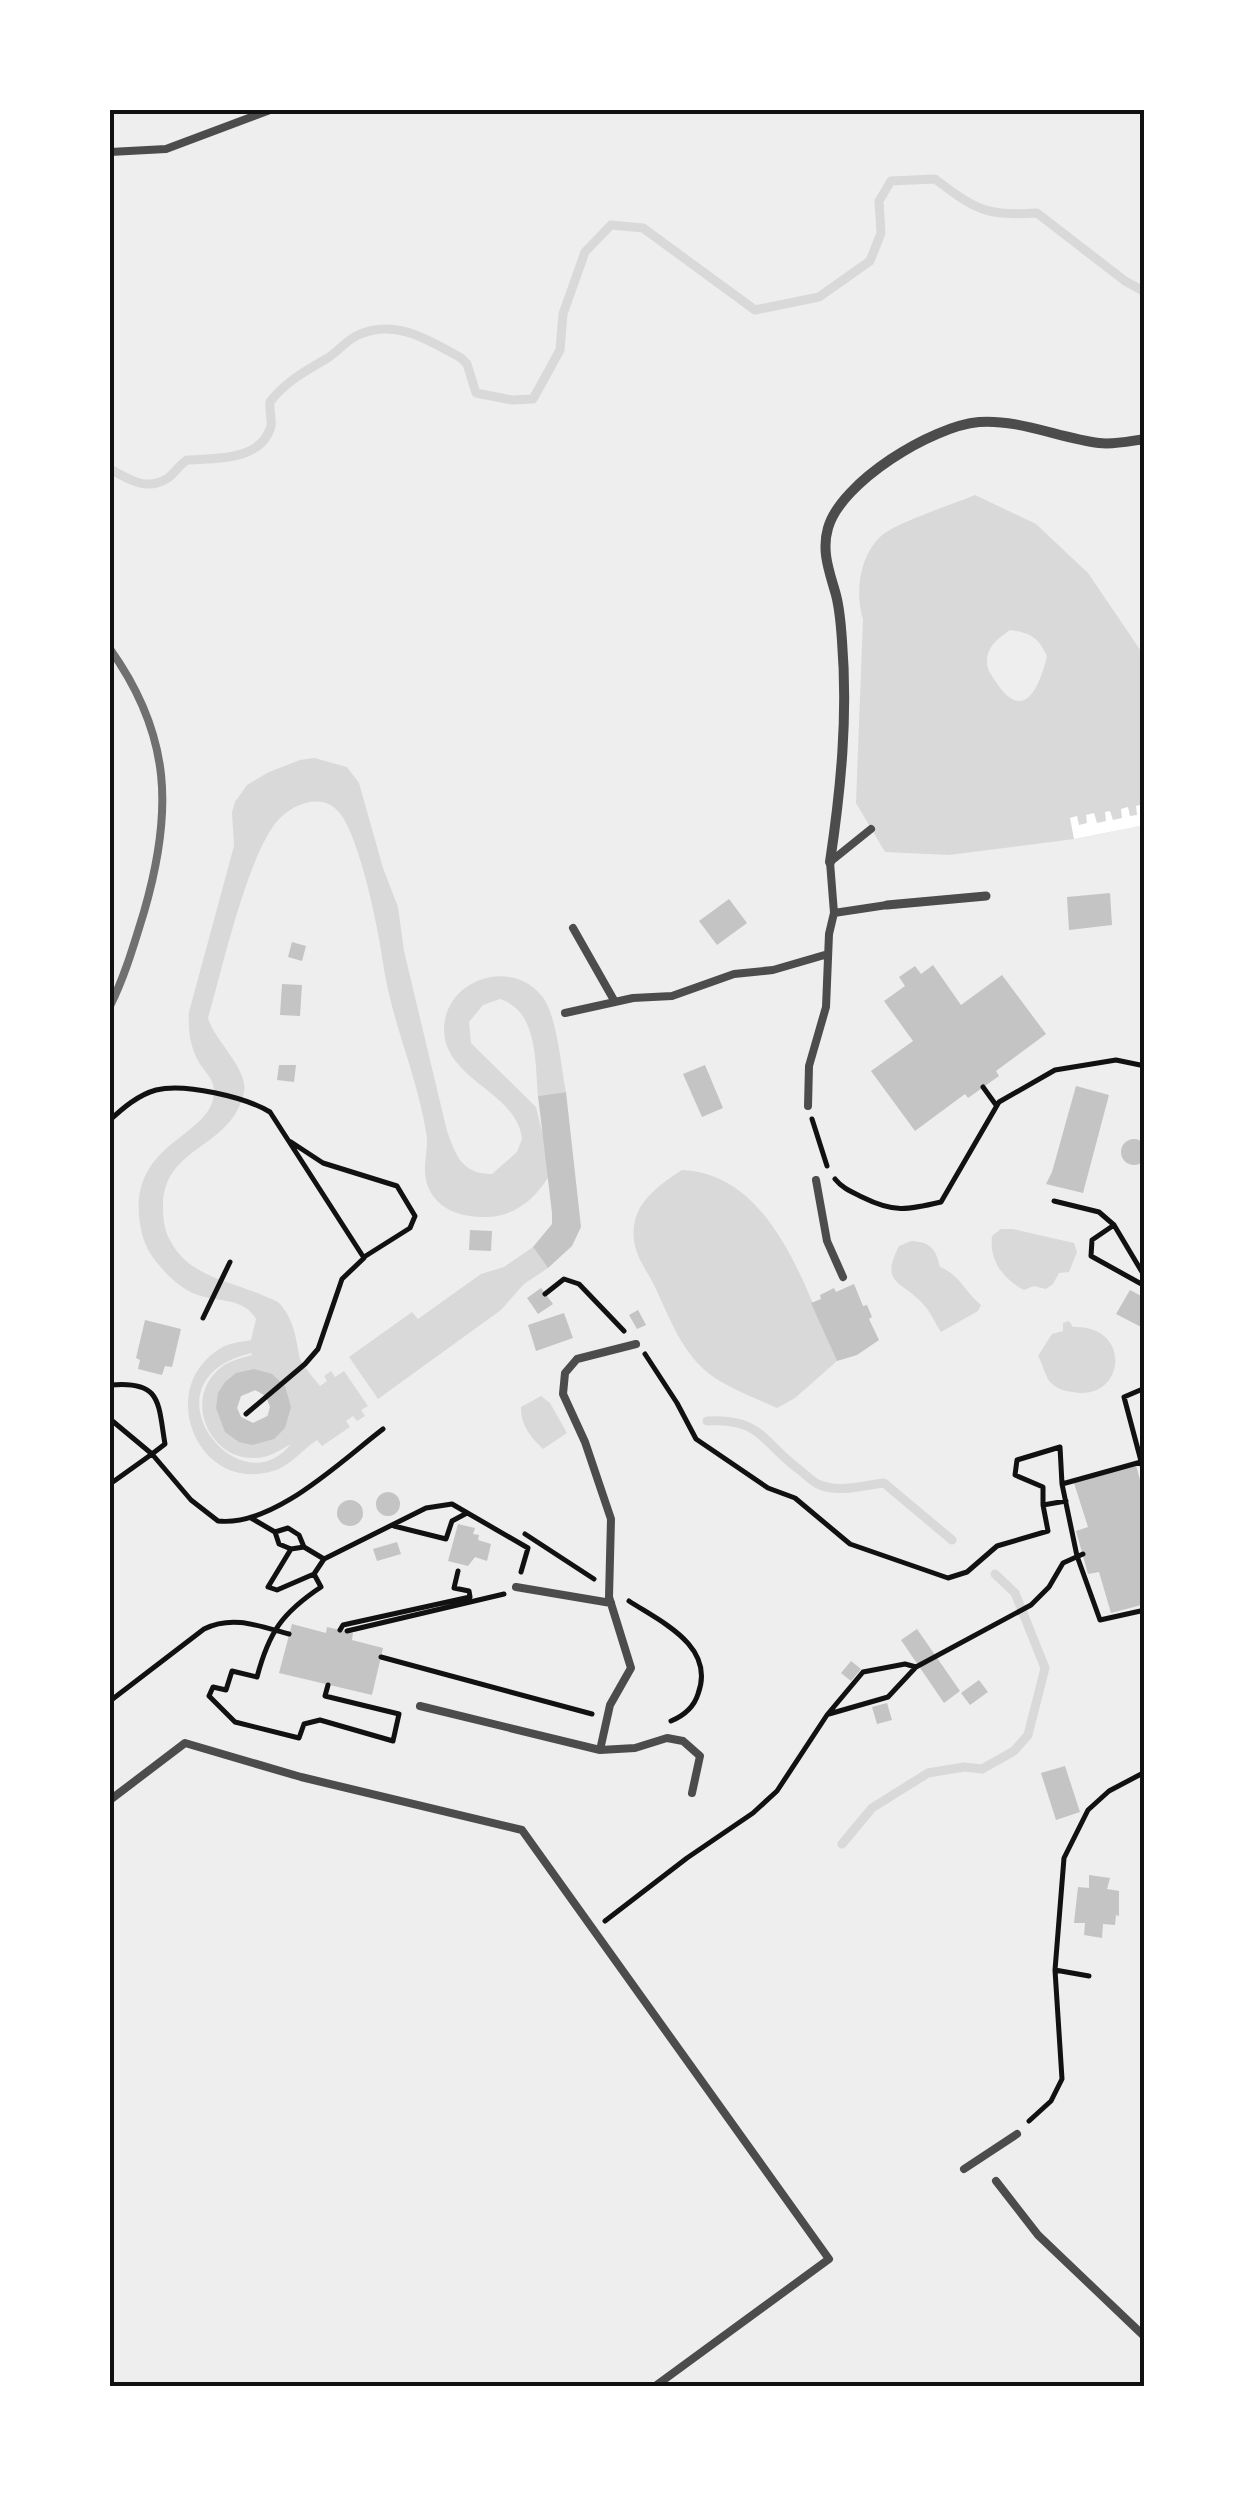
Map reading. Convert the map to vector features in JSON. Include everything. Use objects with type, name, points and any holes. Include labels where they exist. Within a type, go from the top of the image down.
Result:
[{"type":"street","points":[[830,862],[842,782],[845,703],[838,599],[826,564],[827,530],[838,504],[852,488],[913,447],[956,427],[981,422],[1103,444],[1145,439]]},
{"type":"street","points":[[887,905],[986,896]]},
{"type":"lane","points":[[110,152],[166,149],[270,110]]},
{"type":"lane","points":[[808,1106],[809,1066],[826,1007],[834,912],[830,862],[871,828]]},
{"type":"lane","points":[[834,912],[887,905]]},
{"type":"lane","points":[[573,928],[615,1002]]},
{"type":"lane","points":[[565,1013],[615,1002],[672,996],[734,974],[773,970],[828,954]]},
{"type":"lane","points":[[816,1180],[827,1240],[843,1277]]},
{"type":"lane","points":[[600,1750],[610,1705],[631,1668],[611,1603],[611,1519],[585,1442],[563,1394],[565,1373],[578,1359],[636,1344]]},
{"type":"lane","points":[[516,1587],[611,1603]]},
{"type":"lane","points":[[420,1706],[600,1750],[635,1748],[666,1738],[683,1741],[700,1756],[692,1793]]},
{"type":"lane","points":[[110,1800],[185,1743],[522,1830],[828,2259],[654,2387]]},
{"type":"lane","points":[[964,2169],[1017,2134]]},
{"type":"lane","points":[[996,2181],[1038,2236],[1145,2337]]},
{"type":"path","points":[[808,1106],[829,1173],[841,1187],[882,1208],[905,1210],[941,1202],[996,1105],[1055,1070],[1116,1060],[1145,1066]]},
{"type":"path","points":[[983,1088],[996,1105]]},
{"type":"path","points":[[110,1120],[132,1101],[154,1090],[174,1089],[250,1101],[270,1112],[364,1258]]},
{"type":"path","points":[[246,1414],[305,1364],[323,1336],[342,1279],[364,1258],[410,1228],[415,1216],[397,1186],[323,1164],[289,1140]]},
{"type":"path","points":[[1054,1201],[1099,1212],[1114,1225],[1145,1277]]},
{"type":"path","points":[[1114,1225],[1092,1240],[1092,1256],[1145,1286]]},
{"type":"path","points":[[203,1318],[230,1262]]},
{"type":"path","points":[[110,1385],[143,1386],[156,1397],[166,1444],[110,1484]]},
{"type":"path","points":[[1145,1388],[1124,1397],[1145,1476]]},
{"type":"path","points":[[678,1403],[696,1438],[768,1488],[796,1498],[850,1544],[948,1578],[966,1572],[997,1546],[1048,1531],[1043,1487],[1015,1474],[1016,1460],[1060,1447],[1062,1484],[1100,1620],[1145,1610]]},
{"type":"path","points":[[110,1418],[152,1454],[192,1500],[213,1518],[227,1522],[251,1518],[291,1498],[383,1429]]},
{"type":"path","points":[[1062,1484],[1141,1462]]},
{"type":"path","points":[[1044,1506],[1066,1501]]},
{"type":"path","points":[[291,1549],[268,1587],[277,1590],[314,1574],[324,1559],[426,1508],[452,1504],[528,1548],[515,1592],[344,1631],[342,1625],[470,1597],[470,1592],[454,1588],[458,1571]]},
{"type":"path","points":[[392,1525],[446,1539],[452,1520],[467,1512]]},
{"type":"path","points":[[251,1518],[275,1532],[279,1544],[291,1549],[304,1546]]},
{"type":"path","points":[[275,1532],[288,1528],[299,1535],[304,1546],[324,1559]]},
{"type":"path","points":[[526,1534],[604,1585]]},
{"type":"path","points":[[826,1715],[888,1697],[916,1668],[1031,1605],[1063,1564],[1080,1555]]},
{"type":"path","points":[[314,1574],[321,1588],[288,1611],[275,1629],[266,1643],[257,1677],[232,1670],[226,1690],[213,1687],[210,1696],[235,1722],[299,1738],[304,1724],[320,1720],[393,1740],[399,1714],[325,1696],[328,1684]]},
{"type":"path","points":[[620,1595],[682,1636],[698,1658],[702,1679],[696,1699],[678,1718],[661,1725]]},
{"type":"path","points":[[110,1701],[218,1622],[240,1621],[289,1634]]},
{"type":"path","points":[[381,1657],[609,1719]]},
{"type":"path","points":[[602,1922],[777,1791],[826,1715],[863,1672],[905,1664],[916,1668]]},
{"type":"path","points":[[1017,2134],[1050,2101],[1062,2079],[1056,1970],[1064,1858],[1088,1810],[1109,1791],[1145,1772]]},
{"type":"path","points":[[1056,1970],[1089,1976]]},
{"type":"shaded area","points":[[110,110],[1145,110],[1145,2387],[110,2387]]},
{"type":"shaded area","points":[[975,495],[1036,524],[1088,573],[1145,657],[1145,825],[1074,839],[949,855],[885,852],[856,803],[863,619],[859,587],[863,565],[873,545],[888,531]],"holes":[[[1010,630],[1037,640],[1047,656],[1035,689],[1023,701],[1006,694],[987,664],[994,643]]]},
{"type":"shaded area","points":[[314,758],[347,767],[359,783],[398,907],[404,951],[447,1131],[462,1162],[474,1171],[492,1174],[517,1152],[522,1139],[508,1109],[455,1061],[447,1046],[447,1011],[467,986],[497,976],[528,984],[541,995],[555,1027],[566,1092],[538,1096],[535,1054],[522,1014],[500,999],[483,1005],[469,1022],[471,1043],[536,1107],[549,1176],[524,1204],[499,1216],[463,1215],[441,1204],[427,1183],[427,1139],[422,1111],[392,1005],[373,907],[346,823],[338,811],[316,801],[292,808],[279,819],[247,884],[208,1018],[241,1074],[244,1092],[226,1125],[174,1170],[166,1185],[164,1224],[171,1242],[188,1263],[279,1303],[292,1323],[300,1358],[320,1386],[331,1371],[335,1377],[344,1371],[368,1406],[361,1410],[365,1416],[357,1421],[353,1416],[346,1421],[350,1427],[322,1446],[317,1440],[279,1469],[246,1474],[224,1467],[206,1453],[194,1433],[188,1411],[190,1387],[201,1366],[224,1346],[251,1340],[256,1319],[244,1307],[177,1284],[145,1244],[139,1216],[140,1190],[148,1170],[211,1106],[214,1087],[192,1046],[189,1012],[234,846],[235,802],[247,785],[269,772]],"holes":[[[227,1364],[216,1372],[203,1399],[207,1428],[215,1440],[226,1450],[255,1458],[291,1444],[269,1460],[246,1462],[225,1452],[208,1433],[200,1411],[202,1388],[218,1367]],[[256,1390],[266,1396],[270,1407],[267,1416],[253,1423],[241,1417],[237,1408],[241,1396]]]},
{"type":"shaded area","points":[[682,1170],[714,1177],[741,1192],[763,1214],[799,1271],[837,1361],[795,1398],[777,1408],[703,1369],[678,1335],[639,1257],[634,1226],[640,1208]]},
{"type":"shaded area","points":[[1001,1229],[1074,1243],[1077,1252],[1069,1272],[1059,1273],[1046,1289],[1034,1286],[1024,1290],[1016,1286],[999,1268],[993,1253],[992,1236]]},
{"type":"shaded area","points":[[911,1241],[931,1248],[940,1267],[953,1274],[981,1305],[978,1311],[941,1332],[926,1307],[893,1275],[893,1259],[899,1246]]},
{"type":"shaded area","points":[[533,1247],[548,1268],[524,1284],[501,1310],[378,1399],[349,1357],[412,1312],[418,1319],[481,1274],[504,1267]]},
{"type":"shaded area","points":[[1069,1321],[1073,1327],[1092,1329],[1106,1337],[1113,1349],[1112,1375],[1103,1386],[1090,1392],[1069,1392],[1053,1385],[1038,1356],[1052,1334],[1063,1331],[1063,1323]]},
{"type":"shaded area","points":[[541,1396],[550,1403],[567,1433],[543,1449],[527,1430],[521,1407]]},
{"type":"pier","points":[[1143,804],[1145,825],[1074,839],[1070,818],[1077,816],[1079,825],[1087,823],[1086,815],[1094,813],[1097,823],[1106,821],[1105,812],[1110,811],[1113,820],[1122,818],[1121,809],[1128,807],[1130,816],[1137,815],[1136,806]]},
{"type":"building","points":[[1110,893],[1112,925],[1069,930],[1067,897]]},
{"type":"building","points":[[729,899],[747,923],[717,945],[699,921]]},
{"type":"building","points":[[292,942],[306,946],[302,961],[288,957]]},
{"type":"building","points":[[933,965],[961,1005],[1002,975],[1046,1034],[996,1071],[999,1076],[968,1098],[965,1094],[915,1131],[871,1071],[913,1041],[884,1001],[905,986],[899,977],[915,966],[921,974]]},
{"type":"building","points":[[282,984],[302,985],[300,1016],[280,1015]]},
{"type":"building","points":[[279,1065],[296,1065],[294,1082],[277,1080]]},
{"type":"building","points":[[705,1065],[723,1108],[702,1117],[683,1074]]},
{"type":"building","points":[[1076,1086],[1109,1095],[1083,1193],[1046,1184]]},
{"type":"building","points":[[566,1092],[581,1227],[572,1246],[548,1268],[533,1247],[552,1224],[538,1096]]},
{"type":"building","points":[[1134,1139],[1143,1143],[1147,1152],[1143,1161],[1134,1165],[1125,1161],[1121,1152],[1125,1143]]},
{"type":"building","points":[[470,1230],[492,1231],[491,1251],[469,1250]]},
{"type":"building","points":[[854,1284],[863,1306],[867,1305],[879,1340],[857,1355],[837,1361],[811,1303],[834,1288],[836,1292]]},
{"type":"building","points":[[541,1288],[553,1304],[538,1314],[527,1298]]},
{"type":"building","points":[[1130,1290],[1145,1298],[1145,1329],[1116,1314]]},
{"type":"building","points":[[638,1310],[646,1325],[637,1329],[629,1315]]},
{"type":"building","points":[[564,1313],[573,1338],[536,1351],[528,1325]]},
{"type":"building","points":[[145,1320],[181,1329],[172,1367],[165,1366],[162,1375],[138,1369],[140,1360],[136,1358]]},
{"type":"building","points":[[254,1369],[272,1374],[285,1386],[291,1407],[285,1428],[274,1439],[252,1445],[225,1432],[216,1408],[218,1393],[236,1373]],"holes":[[[255,1390],[266,1396],[268,1416],[253,1423],[241,1417],[237,1408],[241,1396]]]},
{"type":"building","points":[[1136,1465],[1145,1498],[1145,1604],[1111,1613],[1099,1572],[1088,1574],[1076,1531],[1088,1527],[1074,1483]]},
{"type":"building","points":[[388,1492],[397,1495],[397,1513],[388,1516],[379,1513],[376,1504],[379,1495]]},
{"type":"building","points":[[350,1500],[359,1504],[363,1513],[359,1522],[350,1526],[341,1522],[337,1513],[341,1504]]},
{"type":"building","points":[[458,1524],[475,1528],[473,1534],[479,1535],[478,1540],[491,1544],[487,1561],[475,1557],[468,1566],[448,1561]]},
{"type":"building","points":[[397,1542],[401,1554],[377,1561],[373,1549]]},
{"type":"building","points":[[292,1624],[326,1633],[327,1627],[353,1633],[352,1640],[383,1648],[372,1695],[279,1673]]},
{"type":"building","points":[[917,1629],[960,1691],[944,1703],[901,1640]]},
{"type":"building","points":[[851,1661],[861,1669],[851,1681],[841,1673]]},
{"type":"building","points":[[979,1680],[988,1692],[970,1705],[961,1693]]},
{"type":"building","points":[[887,1703],[892,1720],[877,1724],[872,1707]]},
{"type":"building","points":[[1065,1766],[1080,1812],[1056,1820],[1041,1773]]},
{"type":"building","points":[[1089,1875],[1110,1878],[1107,1889],[1119,1891],[1119,1916],[1116,1915],[1115,1925],[1103,1924],[1102,1938],[1084,1935],[1085,1923],[1074,1923],[1078,1887],[1089,1888]]},
{"type":"waterway","points":[[110,469],[138,483],[152,484],[168,478],[187,460],[247,452],[266,438],[271,426],[270,402],[282,389],[353,338],[372,330],[411,333],[461,358],[467,364],[476,393],[512,400],[533,399],[560,350],[563,314],[585,252],[611,225],[643,228],[755,310],[819,297],[870,261],[881,233],[879,201],[891,181],[935,179],[982,209],[1037,213],[1145,292]]},
{"type":"waterway","points":[[707,1421],[751,1428],[820,1485],[844,1488],[884,1483],[952,1540]]},
{"type":"waterway","points":[[842,1844],[872,1808],[928,1773],[964,1767],[982,1769],[1014,1751],[1028,1735],[1045,1668],[1015,1593],[995,1574]]},
{"type":"railway","points":[[110,649],[146,713],[156,744],[162,808],[160,841],[144,912],[110,1006]]}]
